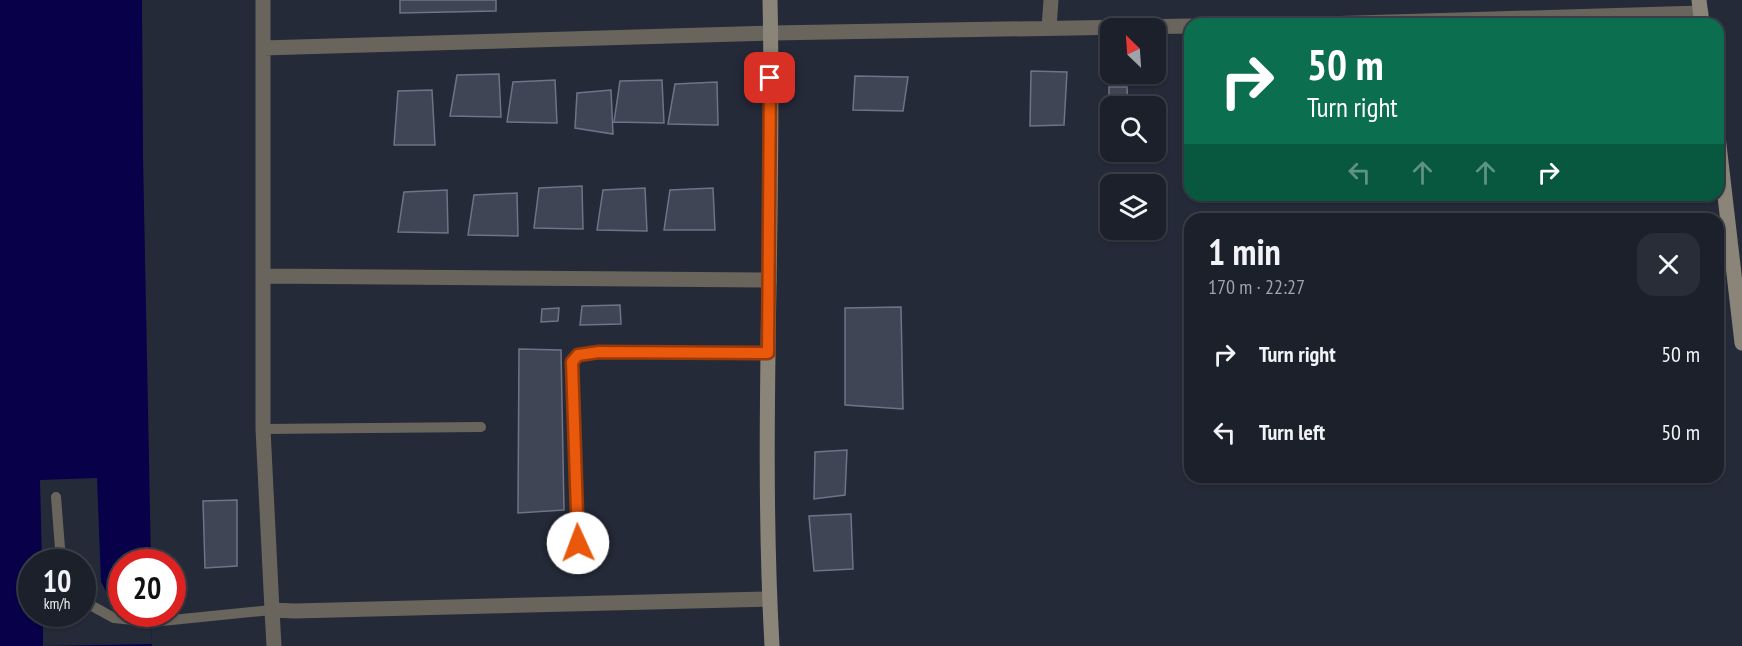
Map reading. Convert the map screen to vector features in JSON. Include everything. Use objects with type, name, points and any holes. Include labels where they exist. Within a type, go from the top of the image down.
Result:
[{"type":"street","points":[[263,0],[263,429],[274,646]]},
{"type":"street","points":[[770,0],[768,353],[769,599],[772,646]]},
{"type":"street","points":[[1049,28],[1051,0]]},
{"type":"street","points":[[1512,18],[1701,12]]},
{"type":"street","points":[[263,48],[771,33],[1184,26]]},
{"type":"street","points":[[1724,188],[1742,343]]},
{"type":"street","points":[[264,276],[769,280]]},
{"type":"street","points":[[272,610],[769,599]]},
{"type":"lane","points":[[579,566],[572,362],[578,355],[599,352],[768,353]]},
{"type":"lane","points":[[263,429],[481,427]]},
{"type":"lane","points":[[56,496],[60,549]]},
{"type":"lane","points":[[96,608],[114,618],[152,622],[272,610]]},
{"type":"shaded area","points":[[0,0],[142,0],[151,549],[108,549],[108,627],[151,627],[152,646],[0,646]]},
{"type":"pier","points":[[97,478],[101,582],[108,593],[108,627],[151,627],[152,644],[43,646],[43,627],[96,627],[96,549],[42,549],[40,480]]},
{"type":"building","points":[[400,0],[496,0],[496,11],[400,13]]},
{"type":"building","points":[[1031,71],[1067,72],[1064,125],[1030,126]]},
{"type":"building","points":[[499,74],[501,117],[450,116],[457,75]]},
{"type":"building","points":[[855,76],[908,77],[903,111],[853,110]]},
{"type":"building","points":[[555,80],[557,123],[507,122],[513,82]]},
{"type":"building","points":[[662,80],[664,123],[614,122],[620,81]]},
{"type":"building","points":[[717,82],[718,125],[668,124],[675,84]]},
{"type":"building","points":[[1109,87],[1127,87],[1127,96],[1109,96]]},
{"type":"building","points":[[432,90],[435,145],[394,145],[398,91]]},
{"type":"building","points":[[611,90],[613,134],[575,128],[577,93]]},
{"type":"building","points":[[582,186],[583,229],[534,228],[539,188]]},
{"type":"building","points":[[645,188],[647,231],[597,230],[603,190]]},
{"type":"building","points":[[713,188],[715,230],[664,230],[670,190]]},
{"type":"building","points":[[447,190],[448,233],[398,232],[404,192]]},
{"type":"building","points":[[517,193],[518,236],[468,235],[474,195]]},
{"type":"building","points":[[620,305],[621,324],[580,325],[582,306]]},
{"type":"building","points":[[901,307],[903,409],[845,405],[845,308]]},
{"type":"building","points":[[559,308],[558,321],[541,322],[542,309]]},
{"type":"building","points":[[519,349],[561,350],[564,510],[518,513]]},
{"type":"building","points":[[847,450],[845,495],[814,499],[815,452]]},
{"type":"building","points":[[237,500],[237,566],[205,568],[203,501]]},
{"type":"building","points":[[851,514],[853,569],[814,571],[809,516]]},
{"type":"route","points":[[578,543],[572,362],[578,355],[599,352],[768,353],[770,78]]}]
